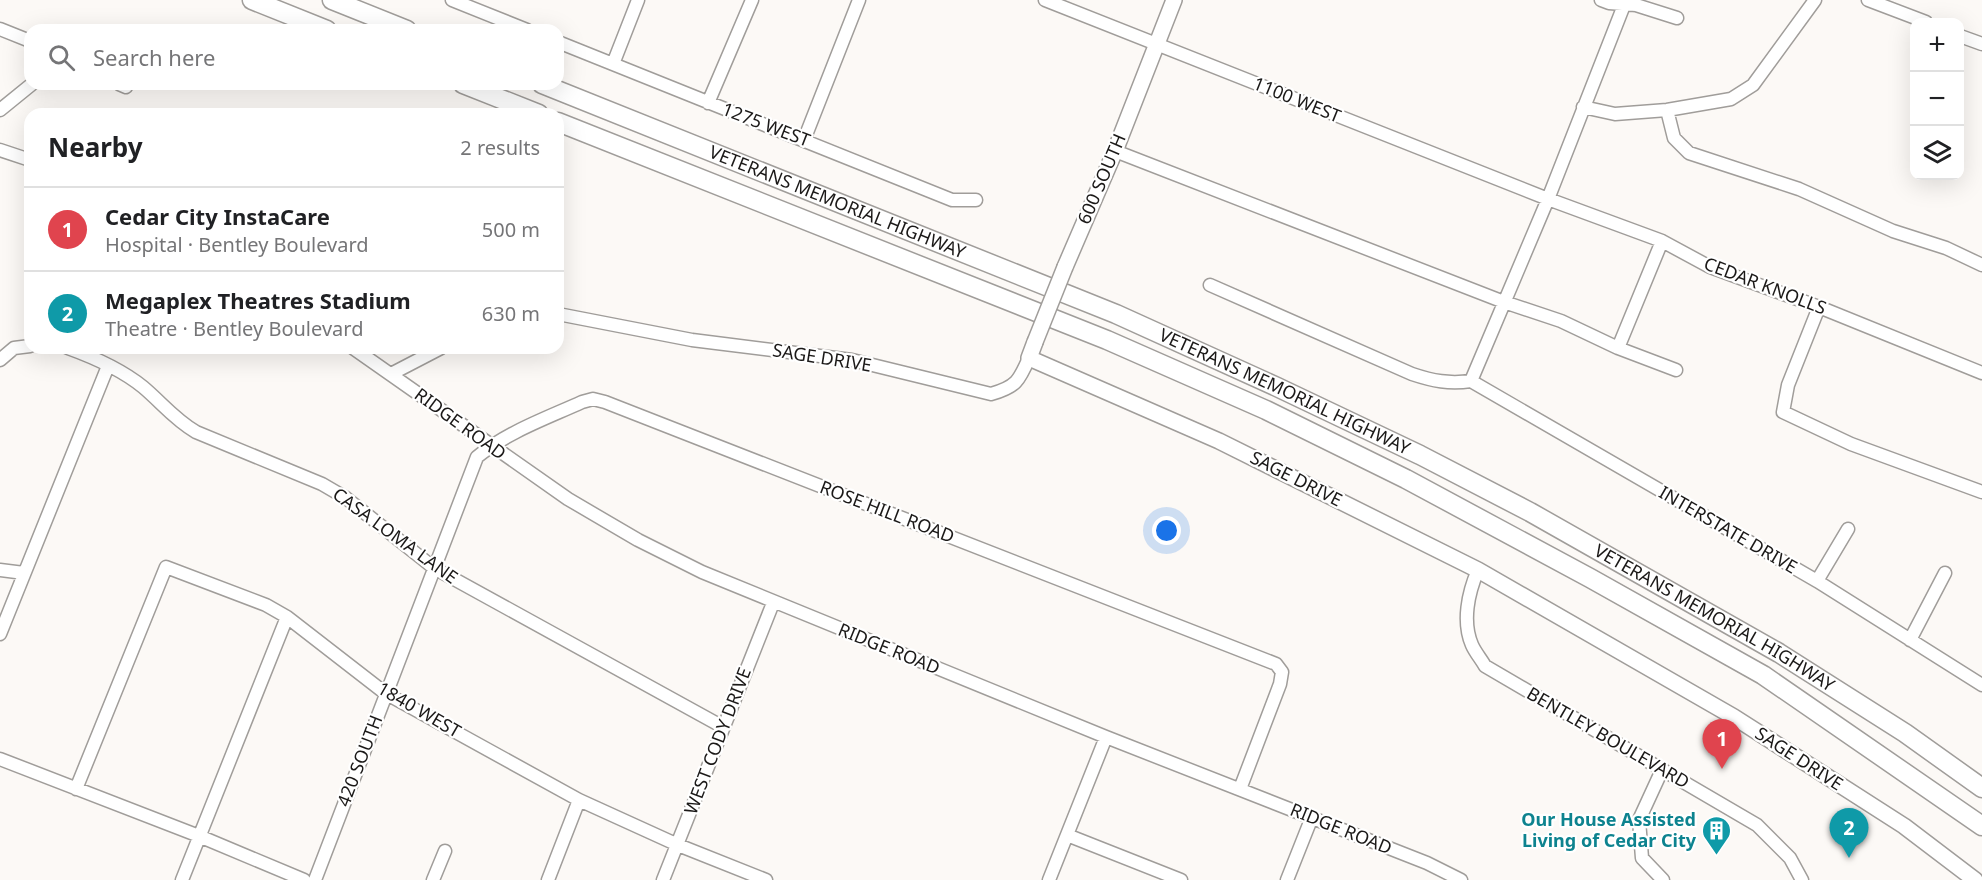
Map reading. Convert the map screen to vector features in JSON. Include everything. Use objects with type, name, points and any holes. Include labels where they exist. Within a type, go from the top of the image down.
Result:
[{"type":"highway","points":[[252,0],[312,24]]},
{"type":"highway","points":[[332,0],[392,24]]},
{"type":"highway","points":[[478,90],[524,108]]},
{"type":"highway","name":"VETERANS MEMORIAL HIGHWAY","points":[[557,90],[1116,314],[1420,455],[1540,518],[1720,618],[1905,733],[1982,788]]},
{"type":"highway","name":"VETERANS MEMORIAL HIGHWAY","points":[[564,124],[1107,340],[1288,421],[1406,479],[1580,572],[1763,675],[1980,825]]},
{"type":"highway","points":[[1905,733],[1922,738],[1982,778]]},
{"type":"main road","name":"600 SOUTH","points":[[1029,358],[1115,151],[1174,0]]},
{"type":"main road","name":"SAGE DRIVE","points":[[1029,358],[1219,441],[1478,570],[1734,717],[1904,826],[1975,880]]},
{"type":"street","points":[[452,0],[512,24]]},
{"type":"street","points":[[613,64],[638,0]]},
{"type":"street","points":[[708,103],[752,0]]},
{"type":"street","points":[[804,140],[859,0]]},
{"type":"street","name":"1100 WEST","points":[[1045,0],[1548,199]]},
{"type":"street","points":[[1601,0],[1609,3],[1625,2],[1677,18]]},
{"type":"street","points":[[1583,107],[1615,114],[1667,110],[1731,99],[1753,85],[1815,0]]},
{"type":"street","points":[[1868,0],[1915,18]]},
{"type":"street","points":[[1210,285],[1412,374],[1435,382],[1453,384],[1471,381],[1548,199],[1625,2]]},
{"type":"street","points":[[0,29],[24,39]]},
{"type":"street","points":[[1964,38],[1982,44]]},
{"type":"street","name":"1275 WEST","points":[[564,44],[952,200],[976,200]]},
{"type":"street","points":[[0,110],[25,90]]},
{"type":"street","points":[[1667,110],[1674,138],[1689,153],[1799,189],[1893,231],[1946,248],[1982,265]]},
{"type":"street","points":[[0,150],[24,158]]},
{"type":"street","points":[[1115,151],[1504,302],[1561,321],[1618,348],[1676,370]]},
{"type":"street","name":"CEDAR KNOLLS","points":[[1548,199],[1662,241],[1710,267],[1819,307],[1982,373]]},
{"type":"street","points":[[1618,348],[1662,241]]},
{"type":"street","points":[[1819,307],[1788,385],[1783,412],[1851,444],[1982,492]]},
{"type":"street","name":"SAGE DRIVE","points":[[564,315],[692,340],[852,360],[991,394],[1008,389],[1020,380],[1029,358]]},
{"type":"street","points":[[0,360],[14,348],[24,347]]},
{"type":"street","name":"CASA LOMA LANE","points":[[81,354],[137,383],[178,422],[196,432],[322,484],[346,498],[434,568],[723,727]]},
{"type":"street","name":"RIDGE ROAD","points":[[362,354],[568,500],[702,572],[773,603],[1106,737],[1427,863],[1461,880]]},
{"type":"street","points":[[391,374],[429,354]]},
{"type":"street","points":[[0,634],[108,366]]},
{"type":"street","name":"INTERSTATE DRIVE","points":[[1471,381],[1817,581],[1982,685]]},
{"type":"street","name":"ROSE HILL ROAD","points":[[490,446],[582,402],[593,399],[605,402],[1276,664],[1282,672],[1280,684],[1240,789]]},
{"type":"street","name":"420 SOUTH","points":[[315,880],[477,458],[490,446]]},
{"type":"street","points":[[1817,581],[1848,529]]},
{"type":"street","name":"1840 WEST","points":[[76,789],[166,567],[266,605],[287,617],[385,693],[579,800],[766,880]]},
{"type":"street","points":[[0,570],[24,573]]},
{"type":"street","name":"BENTLEY BOULEVARD","points":[[1478,570],[1470,591],[1467,614],[1472,644],[1485,666],[1757,825],[1790,858],[1802,880]]},
{"type":"street","points":[[1910,640],[1945,573]]},
{"type":"street","name":"WEST CODY DRIVE","points":[[663,880],[773,603]]},
{"type":"street","points":[[182,880],[287,617]]},
{"type":"street","points":[[1049,880],[1106,737]]},
{"type":"street","points":[[0,759],[199,836],[304,880]]},
{"type":"street","points":[[1662,770],[1639,820],[1642,858],[1663,880]]},
{"type":"street","points":[[548,880],[579,800]]},
{"type":"street","points":[[1287,880],[1312,817]]},
{"type":"street","points":[[1067,835],[1181,880]]},
{"type":"street","points":[[433,880],[445,851]]},
{"type":"place","name":"Cedar City InstaCare","points":[[1722,769]]},
{"type":"place","name":"Our House Assisted Living of Cedar City","points":[[1717,856]]},
{"type":"place","name":"Megaplex Theatres Stadium","points":[[1849,858]]}]
